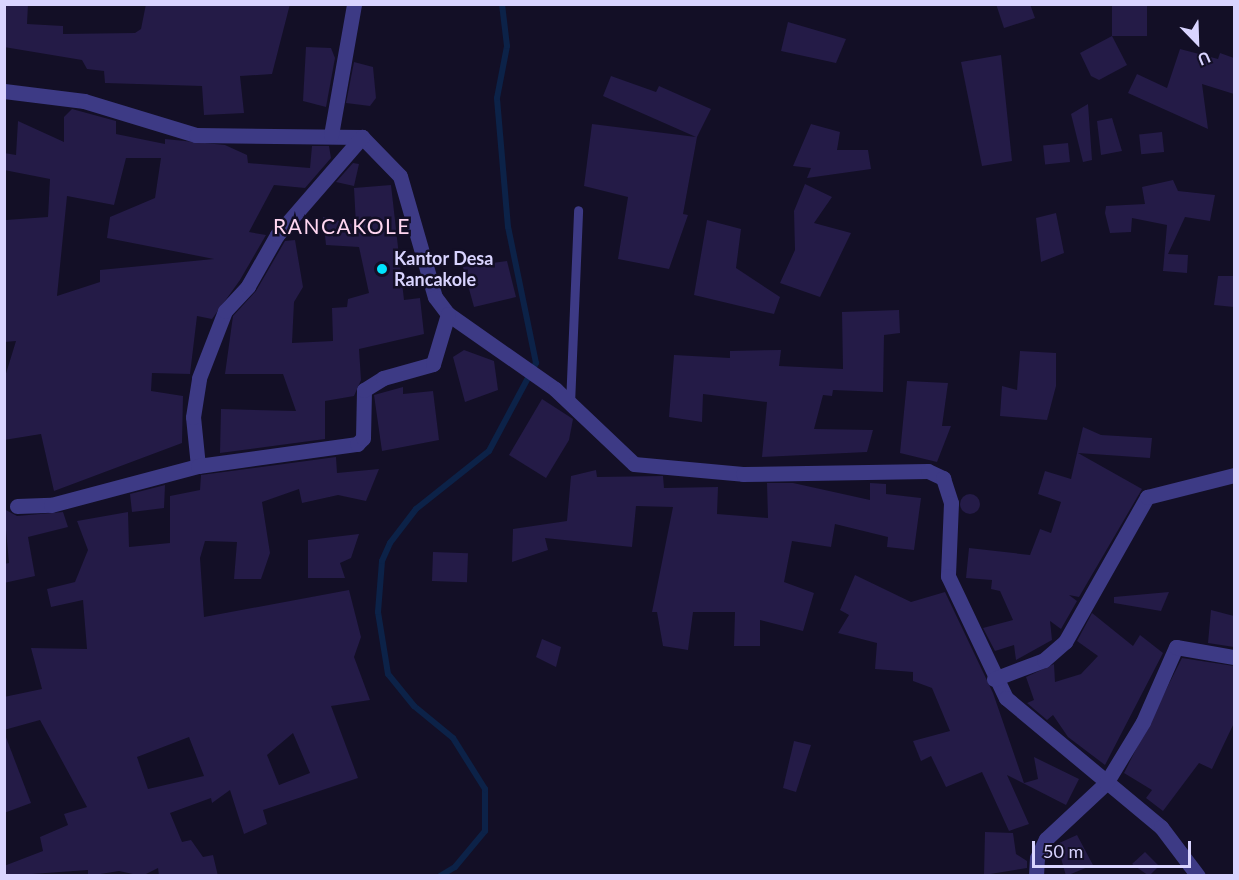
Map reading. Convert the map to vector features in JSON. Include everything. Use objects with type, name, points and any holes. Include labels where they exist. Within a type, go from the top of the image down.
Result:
[{"type":"street","points":[[330,135],[354,4]]},
{"type":"street","points":[[4,91],[84,101],[196,135],[362,137],[400,176],[435,297],[448,314],[555,389],[624,458],[644,467],[744,474],[928,471],[943,478],[951,503],[945,567],[994,679],[1023,717],[1161,827],[1198,876]]},
{"type":"street","points":[[198,466],[193,417],[199,378],[225,311],[248,286],[277,235],[362,137]]},
{"type":"street","points":[[17,506],[51,505],[198,466],[357,444],[363,438],[364,390],[383,378],[433,364],[448,314]]},
{"type":"street","points":[[994,679],[1044,660],[1065,642],[1148,497],[1234,476]]},
{"type":"street","points":[[1036,876],[1037,858],[1046,838],[1106,783],[1143,722],[1176,647],[1234,657]]},
{"type":"lane","points":[[570,404],[578,210]]},
{"type":"building","points":[[4,4],[28,4],[27,24],[63,26],[63,34],[135,33],[141,29],[146,4],[290,4],[272,74],[240,76],[244,113],[204,115],[202,86],[105,83],[104,71],[87,69],[82,60],[4,47]]},
{"type":"building","points":[[996,4],[1030,4],[1035,18],[1004,28]]},
{"type":"building","points":[[1112,4],[1147,4],[1147,36],[1112,36]]},
{"type":"building","points":[[788,22],[846,39],[836,63],[781,51]]},
{"type":"building","points":[[1112,36],[1127,65],[1099,80],[1091,76],[1080,53]]},
{"type":"building","points":[[306,47],[331,48],[335,58],[326,107],[303,101]]},
{"type":"building","points":[[1180,49],[1218,59],[1220,53],[1234,58],[1234,94],[1202,84],[1208,129],[1128,93],[1137,74],[1167,88]]},
{"type":"building","points":[[1001,55],[1012,161],[982,166],[961,62]]},
{"type":"building","points":[[354,62],[373,67],[376,98],[370,106],[346,103]]},
{"type":"building","points":[[611,76],[656,92],[659,86],[711,109],[697,137],[683,214],[688,215],[669,269],[618,259],[628,197],[584,186],[592,124],[696,137],[603,96]]},
{"type":"building","points":[[1088,104],[1092,160],[1083,162],[1071,114]]},
{"type":"building","points":[[72,109],[116,121],[116,134],[165,144],[165,139],[225,145],[247,155],[248,163],[310,168],[312,146],[329,146],[331,158],[305,188],[274,185],[249,232],[266,235],[240,280],[212,319],[197,316],[190,374],[152,373],[151,391],[183,396],[182,443],[54,491],[41,434],[4,440],[4,380],[16,341],[4,342],[6,220],[48,217],[50,179],[4,170],[4,153],[16,155],[18,121],[64,142],[64,117]],"holes":[[[126,158],[161,158],[155,198],[110,217],[107,238],[214,259],[100,270],[100,282],[57,296],[67,196],[114,205]]]},
{"type":"building","points":[[1112,118],[1122,151],[1101,155],[1097,121]]},
{"type":"building","points":[[811,124],[840,132],[837,150],[868,150],[871,169],[807,178],[811,168],[793,166]]},
{"type":"building","points":[[1162,132],[1164,152],[1141,154],[1139,134]]},
{"type":"building","points":[[1068,143],[1070,162],[1045,165],[1043,146]]},
{"type":"building","points":[[353,163],[359,164],[354,186],[336,182]]},
{"type":"building","points":[[1173,180],[1178,191],[1215,195],[1210,221],[1185,217],[1168,254],[1188,255],[1187,273],[1163,271],[1167,225],[1132,218],[1131,232],[1110,233],[1105,213],[1106,206],[1145,204],[1142,187]]},
{"type":"building","points":[[805,184],[832,197],[814,223],[851,233],[820,297],[780,283],[795,250],[794,211]]},
{"type":"building","points":[[391,185],[404,300],[420,298],[424,334],[359,349],[361,380],[354,396],[325,401],[325,439],[220,453],[221,409],[296,411],[283,374],[225,374],[233,316],[256,291],[285,241],[295,240],[303,287],[294,302],[292,343],[333,341],[332,308],[347,307],[348,299],[369,293],[359,247],[326,245],[323,217],[356,225],[354,188]]},
{"type":"building","points":[[1056,213],[1064,253],[1041,262],[1036,218]]},
{"type":"building","points":[[707,220],[741,229],[736,268],[780,297],[774,314],[694,295]]},
{"type":"building","points":[[507,261],[516,297],[474,307],[463,267]]},
{"type":"building","points":[[1218,276],[1234,276],[1234,307],[1214,305]]},
{"type":"building","points":[[899,310],[900,333],[884,335],[883,392],[833,390],[832,396],[823,395],[814,429],[873,430],[867,452],[762,457],[767,402],[703,394],[702,422],[669,417],[674,355],[730,358],[730,351],[781,350],[779,366],[843,369],[842,312]]},
{"type":"building","points":[[464,350],[494,361],[498,390],[465,402],[453,357]]},
{"type":"building","points":[[1020,351],[1056,353],[1056,386],[1047,420],[1000,416],[1002,386],[1017,390]]},
{"type":"building","points":[[907,381],[948,383],[942,426],[951,426],[937,462],[900,453]]},
{"type":"building","points":[[403,387],[403,394],[433,391],[439,440],[382,451],[374,395]]},
{"type":"building","points":[[542,399],[573,419],[569,440],[546,478],[509,455]]},
{"type":"building","points":[[1083,427],[1101,435],[1152,438],[1150,458],[1078,453],[1142,489],[1079,597],[1069,595],[1077,601],[1061,629],[1050,621],[1052,640],[1016,660],[1014,645],[995,651],[983,628],[1013,620],[1000,591],[991,589],[992,580],[966,578],[969,548],[1030,555],[1040,529],[1051,533],[1061,502],[1038,494],[1045,471],[1071,479]]},
{"type":"building","points":[[336,457],[337,473],[379,469],[366,501],[338,495],[302,503],[299,489],[262,502],[270,553],[261,579],[234,579],[237,542],[205,541],[200,558],[204,617],[349,590],[361,637],[354,657],[370,700],[331,706],[358,778],[263,810],[267,824],[244,834],[230,790],[212,803],[211,798],[170,813],[182,842],[191,840],[203,857],[213,855],[218,876],[159,876],[158,868],[142,876],[119,871],[88,876],[88,870],[4,876],[4,866],[43,851],[40,837],[68,825],[64,814],[87,807],[40,720],[4,730],[4,697],[42,689],[31,648],[87,649],[83,600],[51,607],[47,589],[75,582],[88,550],[77,521],[128,512],[129,547],[170,543],[170,496],[200,490],[201,475]],"holes":[[[293,733],[310,773],[279,785],[267,755]],[[189,737],[204,776],[148,789],[137,757]]]},
{"type":"building","points":[[596,470],[597,477],[663,476],[664,488],[718,487],[717,514],[768,518],[767,483],[793,483],[870,500],[870,483],[886,484],[886,494],[921,498],[914,550],[887,547],[888,537],[835,524],[831,547],[792,541],[784,582],[814,593],[803,631],[760,620],[760,646],[734,646],[735,612],[693,612],[688,650],[663,646],[657,612],[652,612],[673,507],[636,506],[632,547],[545,538],[548,550],[512,562],[513,529],[567,521],[571,476]]},
{"type":"building","points":[[165,485],[164,508],[132,512],[130,494]]},
{"type":"building","points":[[966,494],[974,494],[980,500],[980,508],[974,514],[966,514],[960,508],[960,500]]},
{"type":"building","points":[[4,509],[17,516],[63,512],[68,527],[28,537],[35,576],[4,583],[4,564],[9,563]]},
{"type":"building","points":[[359,534],[351,558],[340,563],[345,578],[308,578],[308,540]]},
{"type":"building","points":[[433,552],[468,553],[467,582],[432,581]]},
{"type":"building","points":[[855,575],[911,602],[945,592],[993,693],[1024,783],[1038,779],[1034,757],[1079,779],[1066,805],[1007,775],[1029,824],[1009,831],[982,772],[946,787],[931,756],[921,761],[913,741],[950,731],[932,688],[913,681],[913,672],[875,669],[877,643],[838,633],[849,615],[840,610]]},
{"type":"building","points":[[1169,592],[1161,611],[1114,603],[1114,597]]},
{"type":"building","points":[[1211,610],[1234,616],[1234,647],[1208,643]]},
{"type":"building","points":[[1092,613],[1133,646],[1140,635],[1163,653],[1105,765],[1068,737],[1053,715],[1047,720],[1027,703],[1034,700],[1026,677],[1054,664],[1055,682],[1081,674],[1098,656],[1077,641]]},
{"type":"building","points":[[542,639],[561,647],[556,667],[536,657]]},
{"type":"building","points":[[1182,658],[1234,666],[1234,723],[1212,769],[1199,763],[1163,811],[1146,798],[1152,790],[1124,773]]},
{"type":"building","points":[[4,732],[31,803],[4,813]]},
{"type":"building","points":[[794,741],[811,745],[796,792],[783,788]]},
{"type":"building","points":[[985,832],[1013,833],[1016,854],[1027,861],[1027,868],[984,875]]},
{"type":"building","points":[[1077,835],[1093,865],[1066,876],[1057,844]]},
{"type":"building","points":[[1145,852],[1159,866],[1149,876],[1132,864]]},
{"type":"waterway","points":[[440,876],[455,867],[485,831],[485,789],[453,738],[414,706],[388,674],[378,612],[382,561],[390,543],[416,509],[489,451],[536,363],[508,227],[497,98],[507,46],[502,4]]},
{"type":"place","name":"Kantor Desa Rancakole","points":[[382,269]]},
{"type":"district","name":"RANCAKOLE","points":[[342,226]]}]
